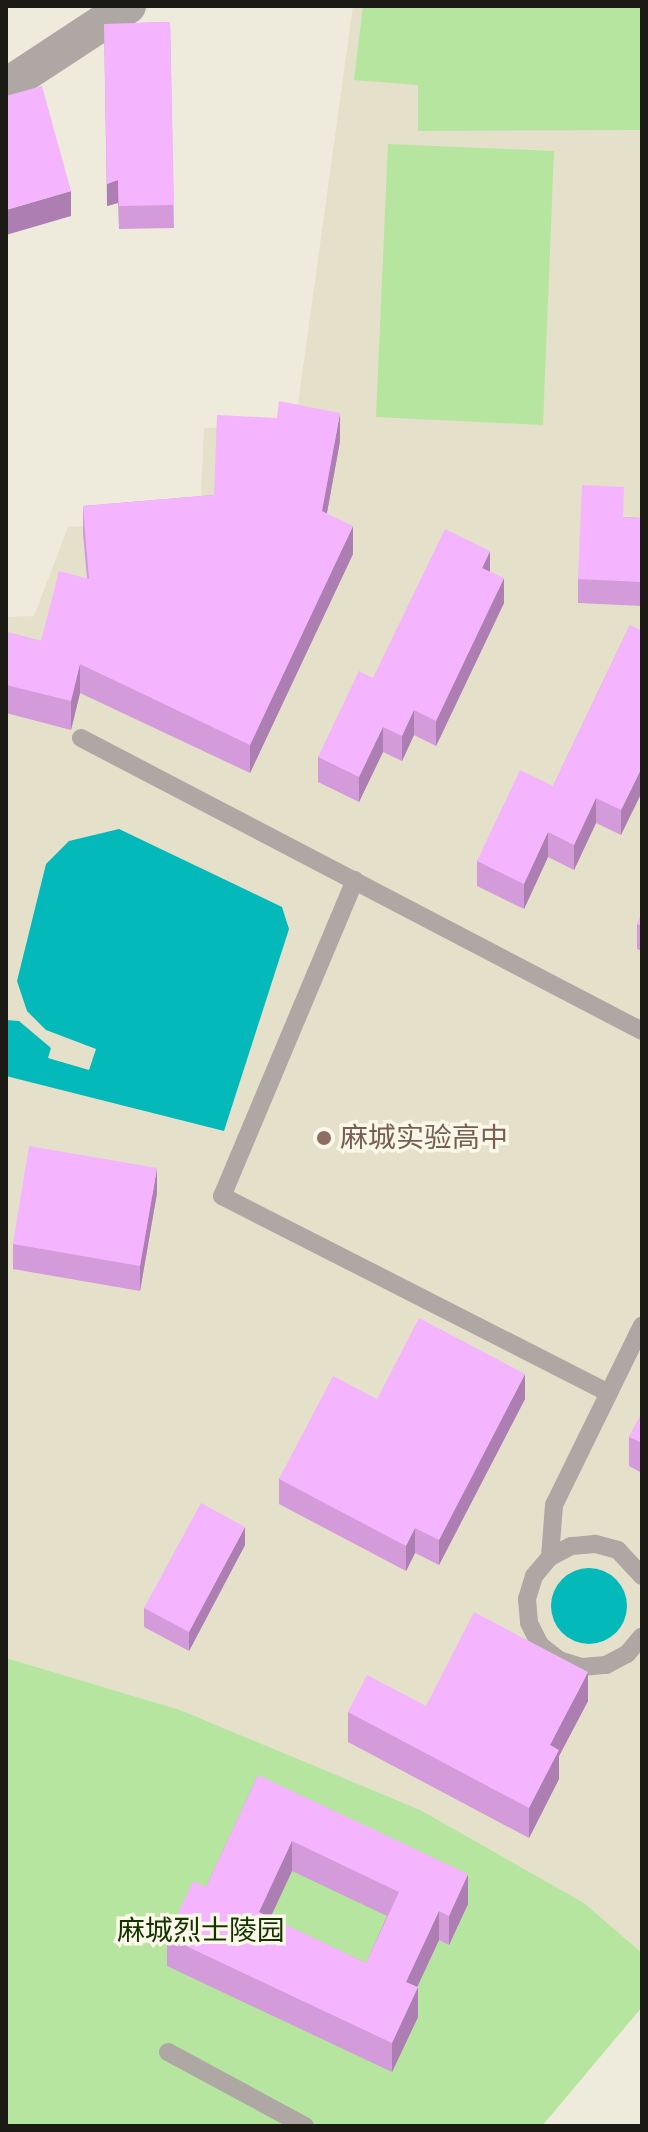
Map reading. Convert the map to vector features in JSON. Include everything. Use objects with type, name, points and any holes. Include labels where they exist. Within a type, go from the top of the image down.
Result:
[{"type":"street","points":[[6,86],[128,6]]},
{"type":"lane","points":[[81,738],[642,1031]]},
{"type":"lane","points":[[355,880],[222,1196],[609,1393]]},
{"type":"lane","points":[[550,1557],[554,1505],[642,1325]]},
{"type":"lane","points":[[640,1642],[606,1665],[582,1667],[559,1660],[540,1645],[529,1623],[527,1599],[534,1576],[550,1557],[571,1546],[595,1544],[618,1550],[642,1576]]},
{"type":"lane","points":[[168,2052],[305,2126]]},
{"type":"shaded area","name":"麻城实验高中","points":[[353,6],[642,6],[642,1953],[584,1903],[180,1710],[6,1658],[6,617],[34,616],[68,527],[200,518],[204,428],[295,426]]},
{"type":"green space","points":[[363,6],[642,6],[642,130],[418,131],[418,85],[354,80]]},
{"type":"green space","points":[[388,144],[554,151],[543,425],[376,417]]},
{"type":"green space","name":"麻城烈士陵园","points":[[6,1658],[180,1710],[420,1810],[584,1903],[642,1953],[642,2007],[542,2126],[6,2126]]},
{"type":"water","points":[[119,829],[282,907],[289,929],[224,1131],[6,1076],[6,1020],[19,1021],[51,1048],[48,1058],[89,1070],[96,1049],[46,1030],[27,1011],[17,981],[46,864],[69,841]]},
{"type":"water","points":[[589,1568],[604,1571],[616,1579],[624,1591],[627,1606],[624,1621],[616,1633],[604,1641],[589,1644],[574,1641],[562,1633],[554,1621],[551,1606],[554,1591],[562,1579],[574,1571]]},
{"type":"building","points":[[170,22],[174,205],[119,206],[118,180],[107,184],[104,24]]},
{"type":"building","points":[[42,86],[71,191],[6,210],[6,96]]},
{"type":"building","points":[[279,401],[340,413],[322,511],[353,526],[250,745],[80,664],[71,701],[6,685],[6,632],[41,641],[59,571],[89,579],[83,506],[214,495],[217,415],[277,418]]},
{"type":"building","points":[[582,485],[624,487],[623,517],[642,518],[642,582],[578,579]]},
{"type":"building","points":[[445,529],[490,551],[482,568],[504,578],[436,721],[414,710],[402,736],[383,727],[359,777],[318,757],[359,671],[373,678]]},
{"type":"building","points":[[630,625],[642,631],[642,767],[621,810],[596,798],[574,845],[548,832],[524,884],[477,861],[520,770],[553,786]]},
{"type":"building","points":[[29,1146],[157,1168],[140,1266],[13,1244]]},
{"type":"building","points":[[419,1318],[525,1374],[439,1540],[415,1528],[406,1546],[279,1479],[333,1376],[377,1399]]},
{"type":"building","points":[[642,1413],[642,1443],[629,1437]]},
{"type":"building","points":[[201,1503],[245,1527],[189,1632],[144,1608]]},
{"type":"building","points":[[474,1612],[588,1672],[550,1745],[559,1750],[529,1808],[348,1712],[367,1675],[426,1706]]},
{"type":"building","points":[[258,1775],[468,1874],[449,1916],[439,1911],[406,1982],[418,1987],[392,2043],[167,1937],[193,1881],[206,1887]],"holes":[[[292,1841],[399,1892],[366,1963],[259,1912]]]},
{"type":"place","name":"麻城实验高中","points":[[324,1138]]}]
